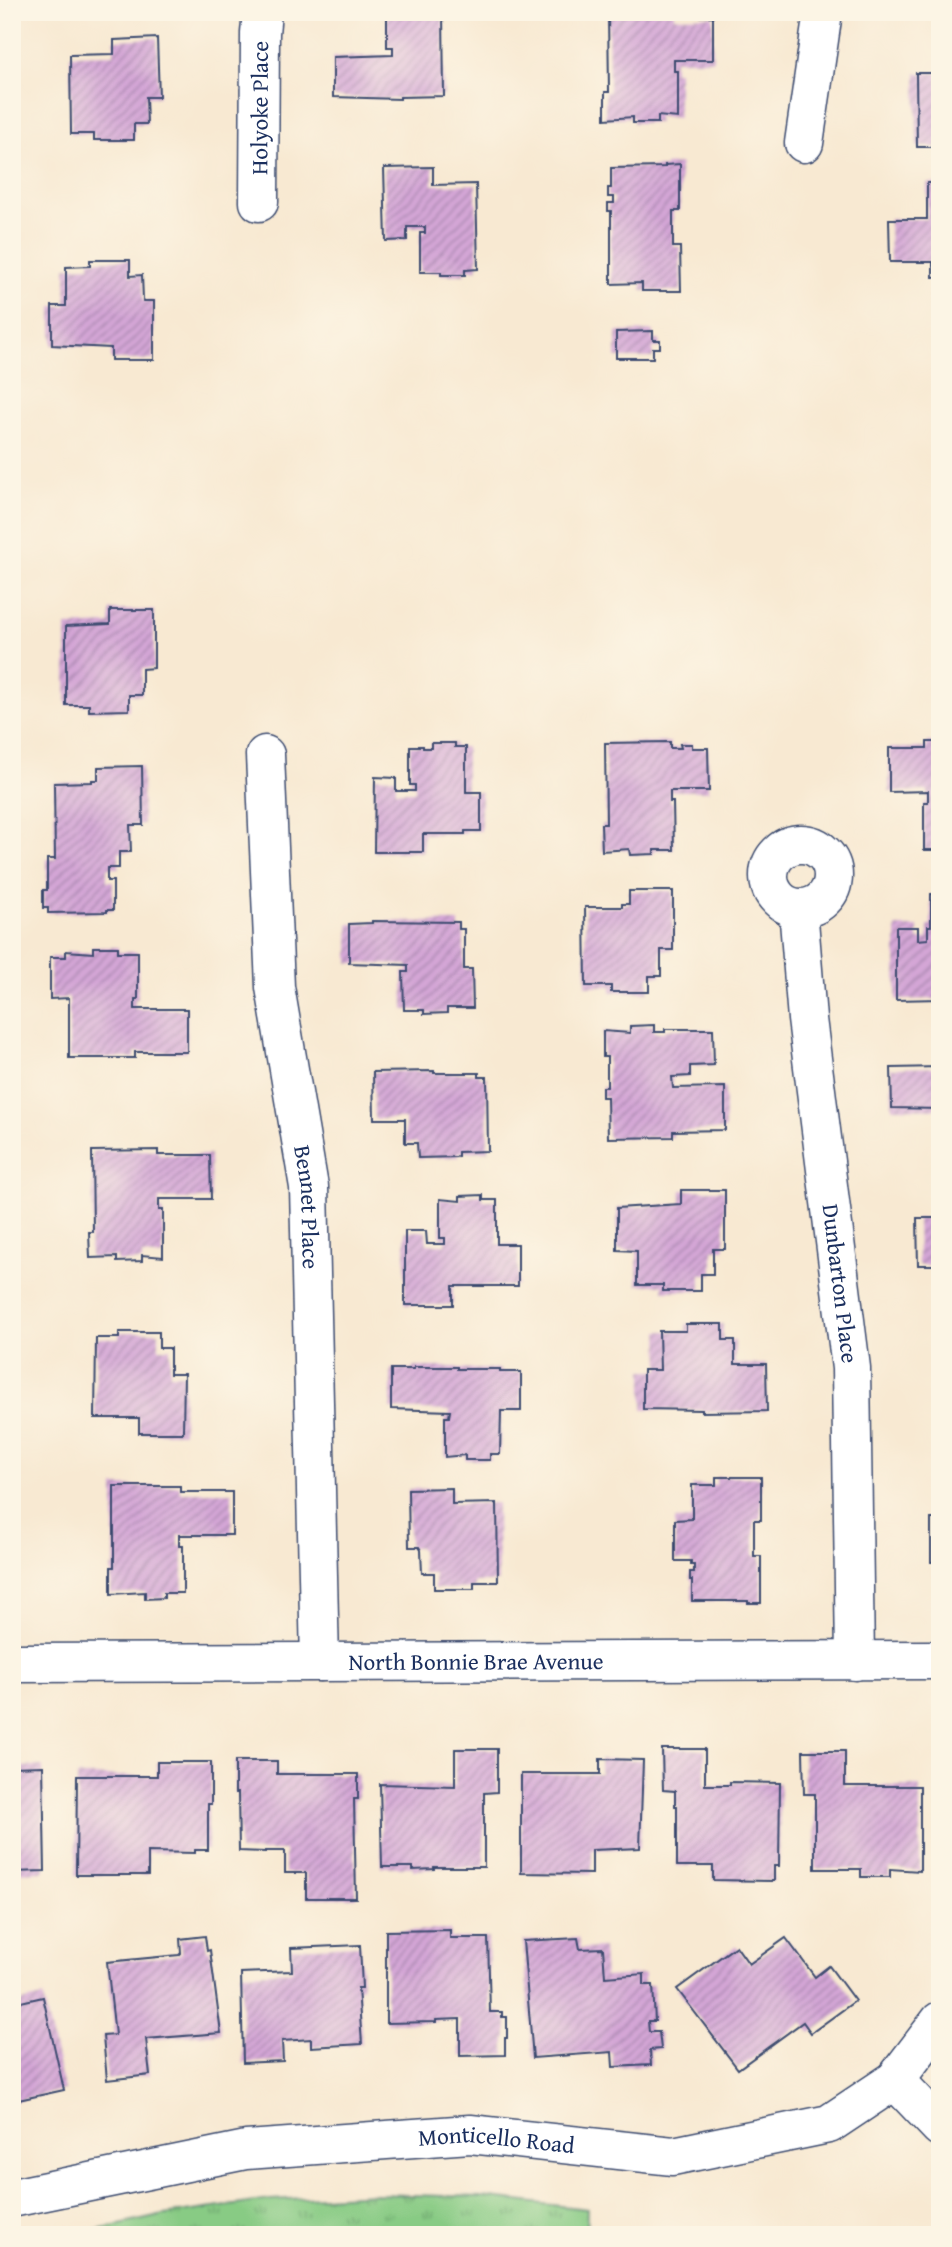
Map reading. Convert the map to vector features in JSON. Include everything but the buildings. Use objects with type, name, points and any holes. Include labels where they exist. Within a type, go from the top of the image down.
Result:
[{"type":"street","name":"Holyoke Place","points":[[259,202],[262,12]]},
{"type":"street","points":[[804,143],[823,12]]},
{"type":"street","name":"Bennet Place","points":[[265,755],[275,987],[309,1187],[320,1662]]},
{"type":"street","name":"Dunbarton Place","points":[[798,908],[807,1019],[851,1368],[855,1661]]},
{"type":"street","name":"North Bonnie Brae Avenue","points":[[12,1663],[940,1660]]},
{"type":"street","name":"Monticello Road","points":[[12,2198],[246,2150],[470,2134],[673,2156],[829,2124],[895,2080],[940,2021]]},
{"type":"street","points":[[895,2080],[940,2127]]},
{"type":"green space","points":[[375,2194],[482,2197],[587,2209],[586,2235],[75,2235],[164,2215],[270,2200]]}]
